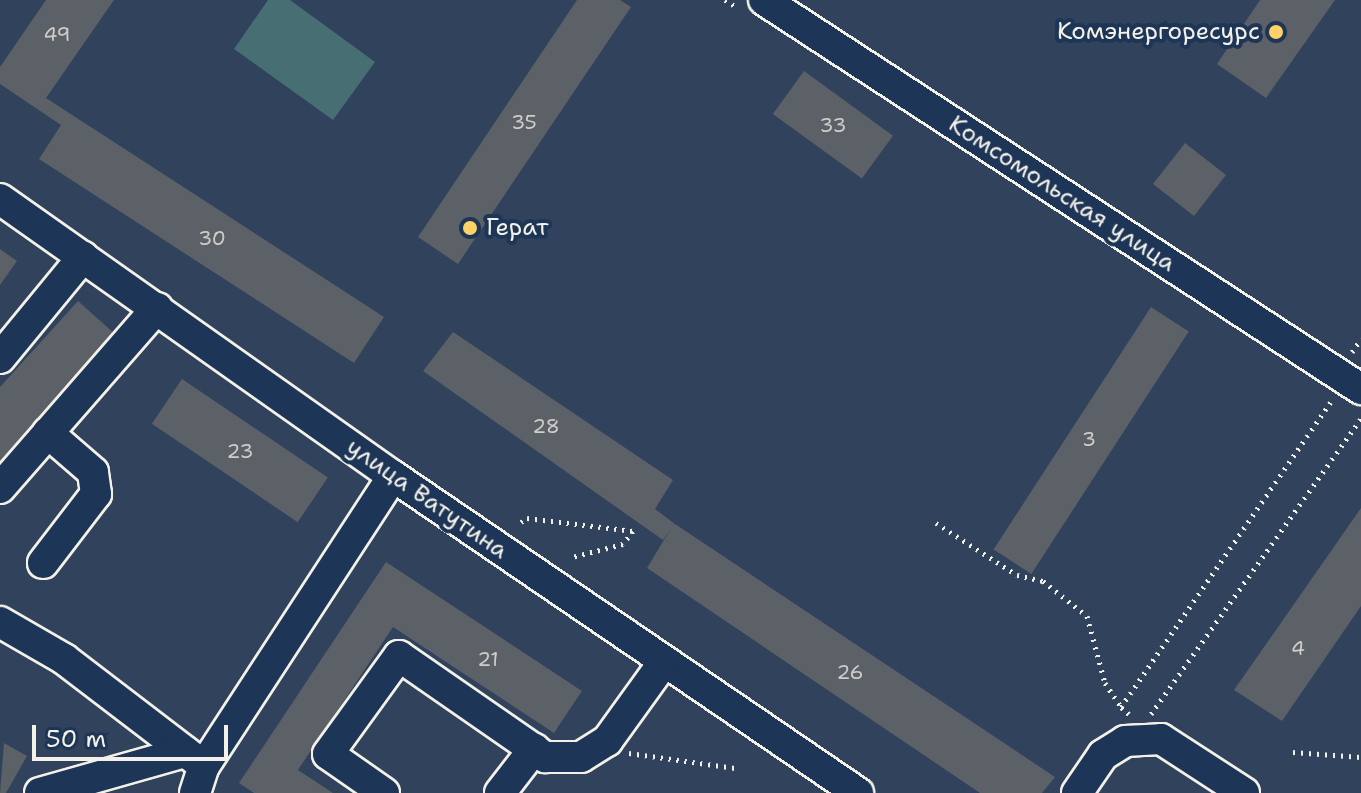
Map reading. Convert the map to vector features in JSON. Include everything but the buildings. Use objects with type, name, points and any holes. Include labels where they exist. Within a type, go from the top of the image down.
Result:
[{"type":"street","name":"Комсомольская улица","points":[[764,0],[1361,389]]},
{"type":"street","name":"улица Ватутина","points":[[0,199],[393,476],[856,792]]},
{"type":"street","points":[[3,351],[83,257]]},
{"type":"street","points":[[0,488],[157,308]]},
{"type":"street","points":[[43,563],[96,494],[93,472],[48,433]]},
{"type":"street","points":[[40,793],[195,770],[393,476]]},
{"type":"street","points":[[0,622],[64,659],[195,770]]},
{"type":"street","points":[[384,793],[328,754],[399,656],[545,757],[581,757],[607,741],[664,662]]},
{"type":"street","points":[[1077,793],[1103,755],[1125,741],[1161,739],[1244,793]]},
{"type":"street","points":[[500,793],[534,749]]},
{"type":"path","points":[[1121,707],[1333,400]]},
{"type":"path","points":[[1144,724],[1361,418]]},
{"type":"path","points":[[521,522],[527,518],[633,531],[623,544],[572,557]]},
{"type":"path","points":[[936,523],[1009,570],[1043,581],[1087,616],[1105,683],[1121,707],[1132,716]]},
{"type":"path","points":[[594,749],[735,768]]},
{"type":"path","points":[[1293,752],[1361,757]]},
{"type":"green space","points":[[268,0],[290,0],[375,62],[333,120],[234,49]]},
{"type":"place","name":"Комэнергоресурс","points":[[1276,32]]},
{"type":"place","name":"Герат","points":[[470,228]]}]
